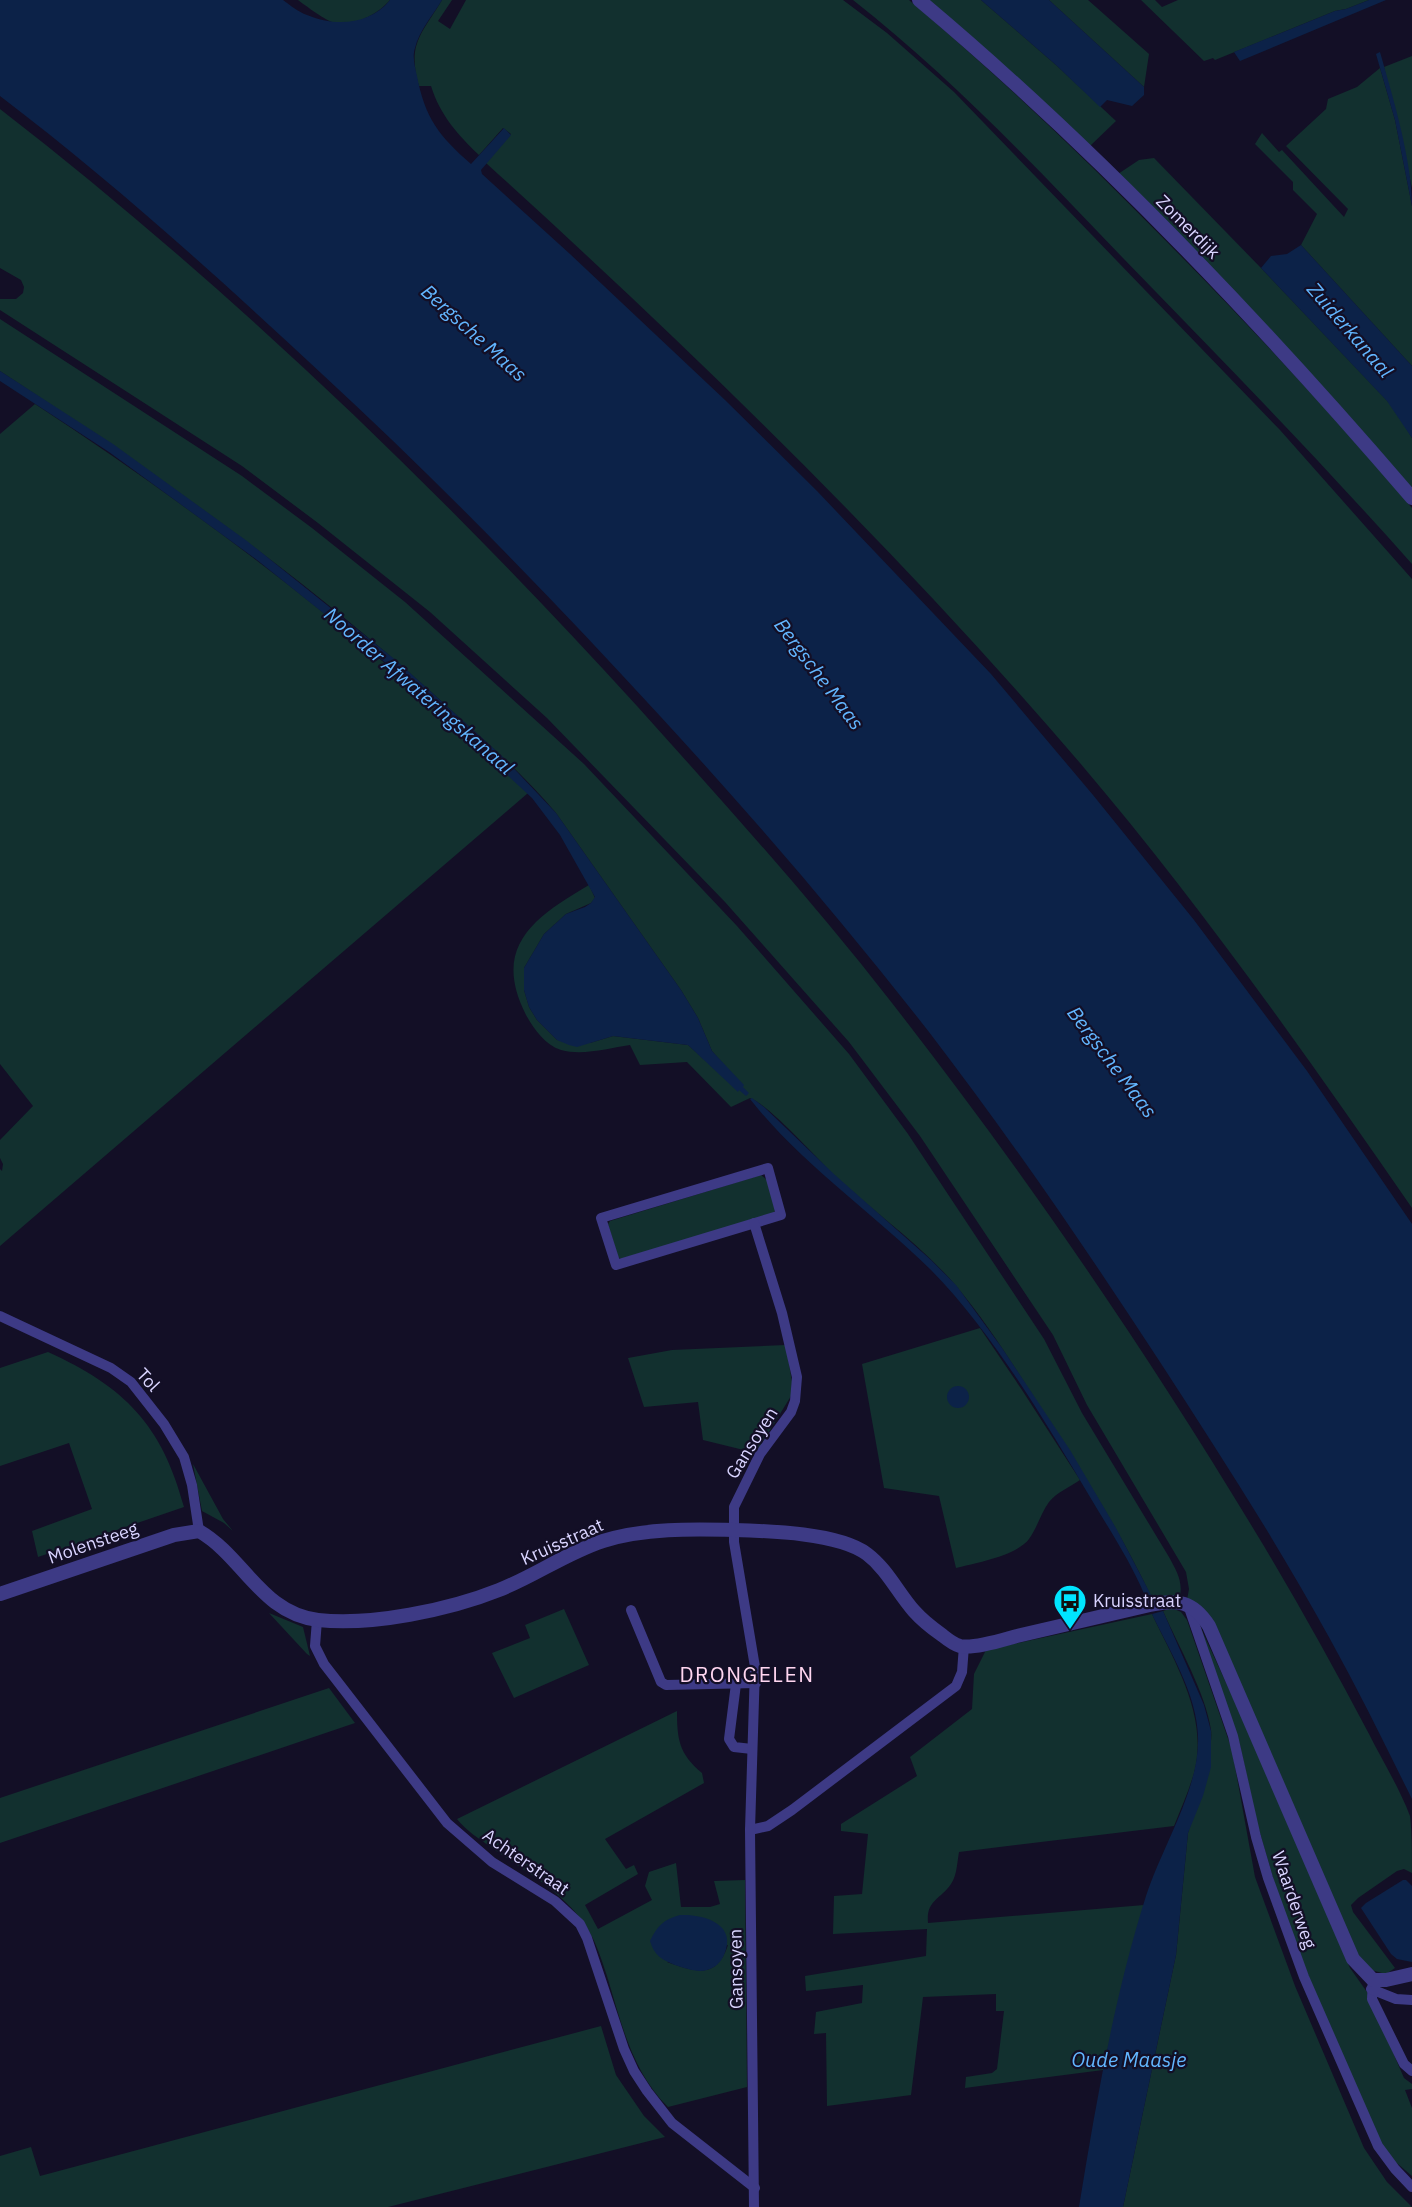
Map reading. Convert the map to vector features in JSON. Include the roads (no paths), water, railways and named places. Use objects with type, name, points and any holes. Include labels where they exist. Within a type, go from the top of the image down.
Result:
[{"type":"street","name":"Zomerdijk","points":[[919,0],[1020,88],[1164,228],[1295,365],[1412,498]]},
{"type":"street","points":[[768,1168],[782,1215],[754,1223],[615,1265],[601,1218],[768,1168]]},
{"type":"street","name":"Gansoyen","points":[[754,1223],[782,1313],[797,1377],[797,1392],[791,1412],[760,1454],[734,1507],[734,1542],[756,1683],[750,1830],[754,2207]]},
{"type":"street","name":"Tol","points":[[0,1316],[111,1368],[131,1382],[164,1424],[184,1457],[192,1485],[199,1531]]},
{"type":"street","name":"Kruisstraat","points":[[199,1531],[222,1547],[268,1599],[292,1614],[317,1620],[348,1621],[416,1613],[468,1601],[500,1590],[573,1553],[620,1537],[646,1532],[734,1530],[810,1535],[857,1548],[874,1560],[915,1612],[949,1640],[964,1646]]},
{"type":"street","name":"Molensteeg","points":[[0,1594],[174,1535],[199,1531]]},
{"type":"street","points":[[750,1830],[768,1826],[792,1810],[956,1686],[962,1672],[964,1646],[1170,1601],[1188,1605],[1202,1615],[1209,1626],[1353,1959],[1372,1984],[1396,1999],[1412,2001]]},
{"type":"street","name":"Waarderweg","points":[[1188,1605],[1233,1736],[1256,1837],[1268,1878],[1304,1977],[1378,2146],[1412,2187]]},
{"type":"street","points":[[631,1610],[662,1682],[666,1685],[756,1683]]},
{"type":"street","name":"Achterstraat","points":[[317,1620],[315,1646],[324,1664],[447,1823],[492,1862],[555,1901],[580,1924],[587,1938],[624,2049],[646,2091],[672,2123],[755,2188]]},
{"type":"street","points":[[736,1684],[729,1739],[734,1747],[752,1749]]},
{"type":"street","points":[[1372,1984],[1412,1974]]},
{"type":"street","points":[[1372,1984],[1372,1999],[1404,2064],[1412,2071]]},
{"type":"water","name":"Bergsche Maas","points":[[0,0],[283,0],[307,15],[340,22],[373,15],[390,0],[442,0],[420,35],[415,48],[414,62],[424,104],[442,135],[471,164],[504,128],[511,135],[481,170],[482,174],[725,400],[817,491],[991,674],[1194,920],[1307,1071],[1412,1224],[1412,1799],[1330,1639],[1290,1568],[1226,1465],[1160,1362],[1019,1154],[897,991],[730,793],[495,542],[366,415],[204,266],[124,196],[0,96]]},
{"type":"water","points":[[981,0],[1049,0],[1144,87],[1144,95],[1132,106],[1107,100],[1100,107],[1056,65]]},
{"type":"water","points":[[1369,0],[1386,0],[1240,61],[1234,52],[1335,11]]},
{"type":"water","points":[[1380,52],[1405,149],[1412,206],[1395,120],[1376,54]]},
{"type":"water","name":"Zuiderkanaal","points":[[1301,245],[1412,366],[1412,438],[1387,401],[1261,268],[1271,256],[1287,254]]},
{"type":"water","name":"Noorder Afwateringskanaal","points":[[0,371],[113,444],[247,541],[398,662],[503,757],[556,813],[681,990],[698,1018],[712,1051],[749,1093],[746,1096],[739,1090],[738,1092],[688,1045],[613,1036],[577,1047],[557,1040],[537,1020],[529,1007],[524,990],[524,968],[544,934],[566,914],[585,907],[595,897],[560,835],[532,798],[392,668],[257,560],[109,452],[0,381]]},
{"type":"water","points":[[752,1098],[956,1285],[1002,1348],[1070,1450],[1116,1528],[1151,1595],[1145,1596],[1119,1546],[1055,1438],[976,1321],[931,1270],[791,1145],[750,1099]]},
{"type":"water","points":[[958,1386],[966,1389],[969,1397],[966,1405],[958,1408],[950,1405],[947,1397],[950,1389]]},
{"type":"water","name":"Oude Maasje","points":[[1163,1611],[1204,1705],[1211,1731],[1211,1767],[1203,1796],[1188,1833],[1176,1955],[1123,2207],[1079,2207],[1099,2090],[1124,1973],[1146,1896],[1187,1797],[1197,1756],[1196,1721],[1188,1689],[1152,1614]]},
{"type":"water","points":[[1403,1880],[1412,1886],[1412,1962],[1397,1959],[1391,1954],[1361,1908]]},
{"type":"water","points":[[680,1915],[699,1916],[723,1928],[727,1944],[723,1958],[715,1966],[703,1971],[687,1969],[666,1961],[654,1950],[650,1941],[655,1931],[665,1921]]},
{"type":"place","name":"Kruisstraat","points":[[1070,1630]]},
{"type":"district","name":"DRONGELEN","points":[[747,1675]]}]
